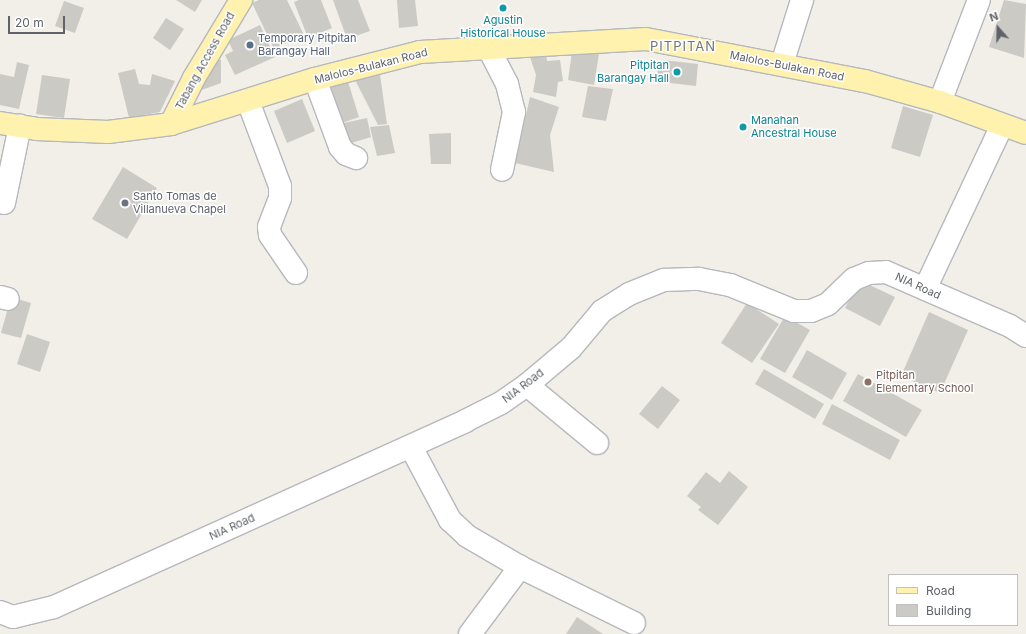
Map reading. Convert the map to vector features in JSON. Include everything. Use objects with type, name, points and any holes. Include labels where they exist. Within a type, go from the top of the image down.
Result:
[{"type":"main road","name":"Tabang Access Road","points":[[171,124],[194,78],[241,0]]},
{"type":"main road","name":"Malolos-Bulakan Road","points":[[10,124],[108,132],[171,124],[315,79],[420,52],[646,39],[865,81],[940,102],[1026,133]]},
{"type":"street","points":[[782,64],[802,0]]},
{"type":"street","points":[[940,102],[979,0]]},
{"type":"street","points":[[488,47],[507,84],[514,112],[502,170]]},
{"type":"street","points":[[315,79],[340,147],[346,154],[356,158]]},
{"type":"street","points":[[248,101],[280,186],[280,198],[269,227],[270,235],[296,273]]},
{"type":"street","points":[[4,203],[10,124]]},
{"type":"street","points":[[925,289],[1002,125]]},
{"type":"street","name":"NIA Road","points":[[0,612],[13,617],[54,607],[411,447],[501,403],[527,385],[572,348],[602,311],[629,294],[664,280],[699,279],[730,285],[794,311],[811,311],[828,304],[854,279],[869,273],[886,272],[1010,326],[1026,336]]},
{"type":"street","points":[[527,385],[597,443]]},
{"type":"street","points":[[411,447],[450,520],[467,536],[520,567],[634,623]]},
{"type":"street","points":[[470,634],[520,567]]},
{"type":"building","points":[[176,0],[202,0],[195,12]]},
{"type":"building","points":[[259,0],[287,0],[304,35],[274,49],[252,3]]},
{"type":"building","points":[[299,0],[321,0],[332,28],[308,38],[294,2]]},
{"type":"building","points":[[333,0],[358,0],[370,31],[347,39]]},
{"type":"building","points":[[397,0],[415,0],[418,26],[399,28]]},
{"type":"building","points":[[1004,0],[1026,4],[1024,58],[989,47]]},
{"type":"building","points":[[64,1],[84,8],[75,33],[55,26]]},
{"type":"building","points":[[166,18],[184,29],[170,50],[153,38]]},
{"type":"building","name":"Temporary Pitpitan Barangay Hall","points":[[260,25],[275,57],[235,75],[225,55],[233,51],[228,40]]},
{"type":"building","points":[[572,52],[599,54],[594,85],[568,80]]},
{"type":"building","points":[[546,53],[547,61],[560,60],[563,81],[558,82],[556,97],[533,92],[536,75],[529,54]]},
{"type":"building","points":[[210,58],[221,60],[221,83],[196,92]]},
{"type":"building","name":"Pitpitan Barangay Hall","points":[[663,60],[698,64],[696,86],[653,81]]},
{"type":"building","points":[[17,62],[29,65],[19,109],[0,105],[0,74],[14,77]]},
{"type":"building","points":[[379,68],[387,124],[378,125],[351,72]]},
{"type":"building","points":[[135,69],[139,84],[150,85],[152,74],[175,81],[160,112],[129,118],[118,73]]},
{"type":"building","points":[[345,72],[359,117],[339,124],[367,118],[371,137],[345,145],[319,81]]},
{"type":"building","points":[[42,75],[70,79],[64,118],[36,114]]},
{"type":"building","points":[[588,86],[613,89],[606,121],[582,117]]},
{"type":"building","points":[[530,97],[559,107],[550,135],[554,172],[515,163]]},
{"type":"building","points":[[302,99],[315,131],[287,143],[274,111]]},
{"type":"building","points":[[903,106],[933,115],[920,157],[891,148]]},
{"type":"building","points":[[389,125],[395,153],[377,156],[370,127]]},
{"type":"building","points":[[451,133],[451,164],[431,164],[429,134]]},
{"type":"building","name":"Santo Tomas de Villanueva Chapel","points":[[123,167],[157,188],[127,239],[92,219]]},
{"type":"building","points":[[859,280],[895,297],[880,326],[845,308]]},
{"type":"building","points":[[11,297],[31,303],[21,338],[1,333]]},
{"type":"building","points":[[747,303],[779,324],[752,363],[721,343]]},
{"type":"building","points":[[929,312],[968,330],[940,393],[901,376]]},
{"type":"building","points":[[785,316],[810,330],[785,373],[760,359]]},
{"type":"building","points":[[27,334],[50,342],[40,372],[17,364]]},
{"type":"building","points":[[807,350],[847,373],[832,400],[792,377]]},
{"type":"building","points":[[764,369],[824,404],[815,419],[755,384]]},
{"type":"building","points":[[858,374],[922,410],[906,437],[843,401]]},
{"type":"building","points":[[662,386],[680,400],[658,429],[639,414]]},
{"type":"building","points":[[832,404],[900,440],[890,460],[822,424]]},
{"type":"building","points":[[729,471],[748,487],[718,525],[698,510],[701,507],[687,496],[706,472],[720,483]]},
{"type":"building","points":[[577,617],[603,634],[566,634]]},
{"type":"place","name":"Agustin Historical House","points":[[503,8]]},
{"type":"place","name":"Temporary Pitpitan Barangay Hall","points":[[250,45]]},
{"type":"place","name":"Pitpitan Barangay Hall","points":[[677,72]]},
{"type":"place","name":"Manahan Ancestral House","points":[[743,127]]},
{"type":"place","name":"Santo Tomas de Villanueva Chapel","points":[[125,203]]},
{"type":"place","name":"Pitpitan Elementary School","points":[[868,382]]},
{"type":"district","name":"PITPITAN","points":[[683,46]]}]
